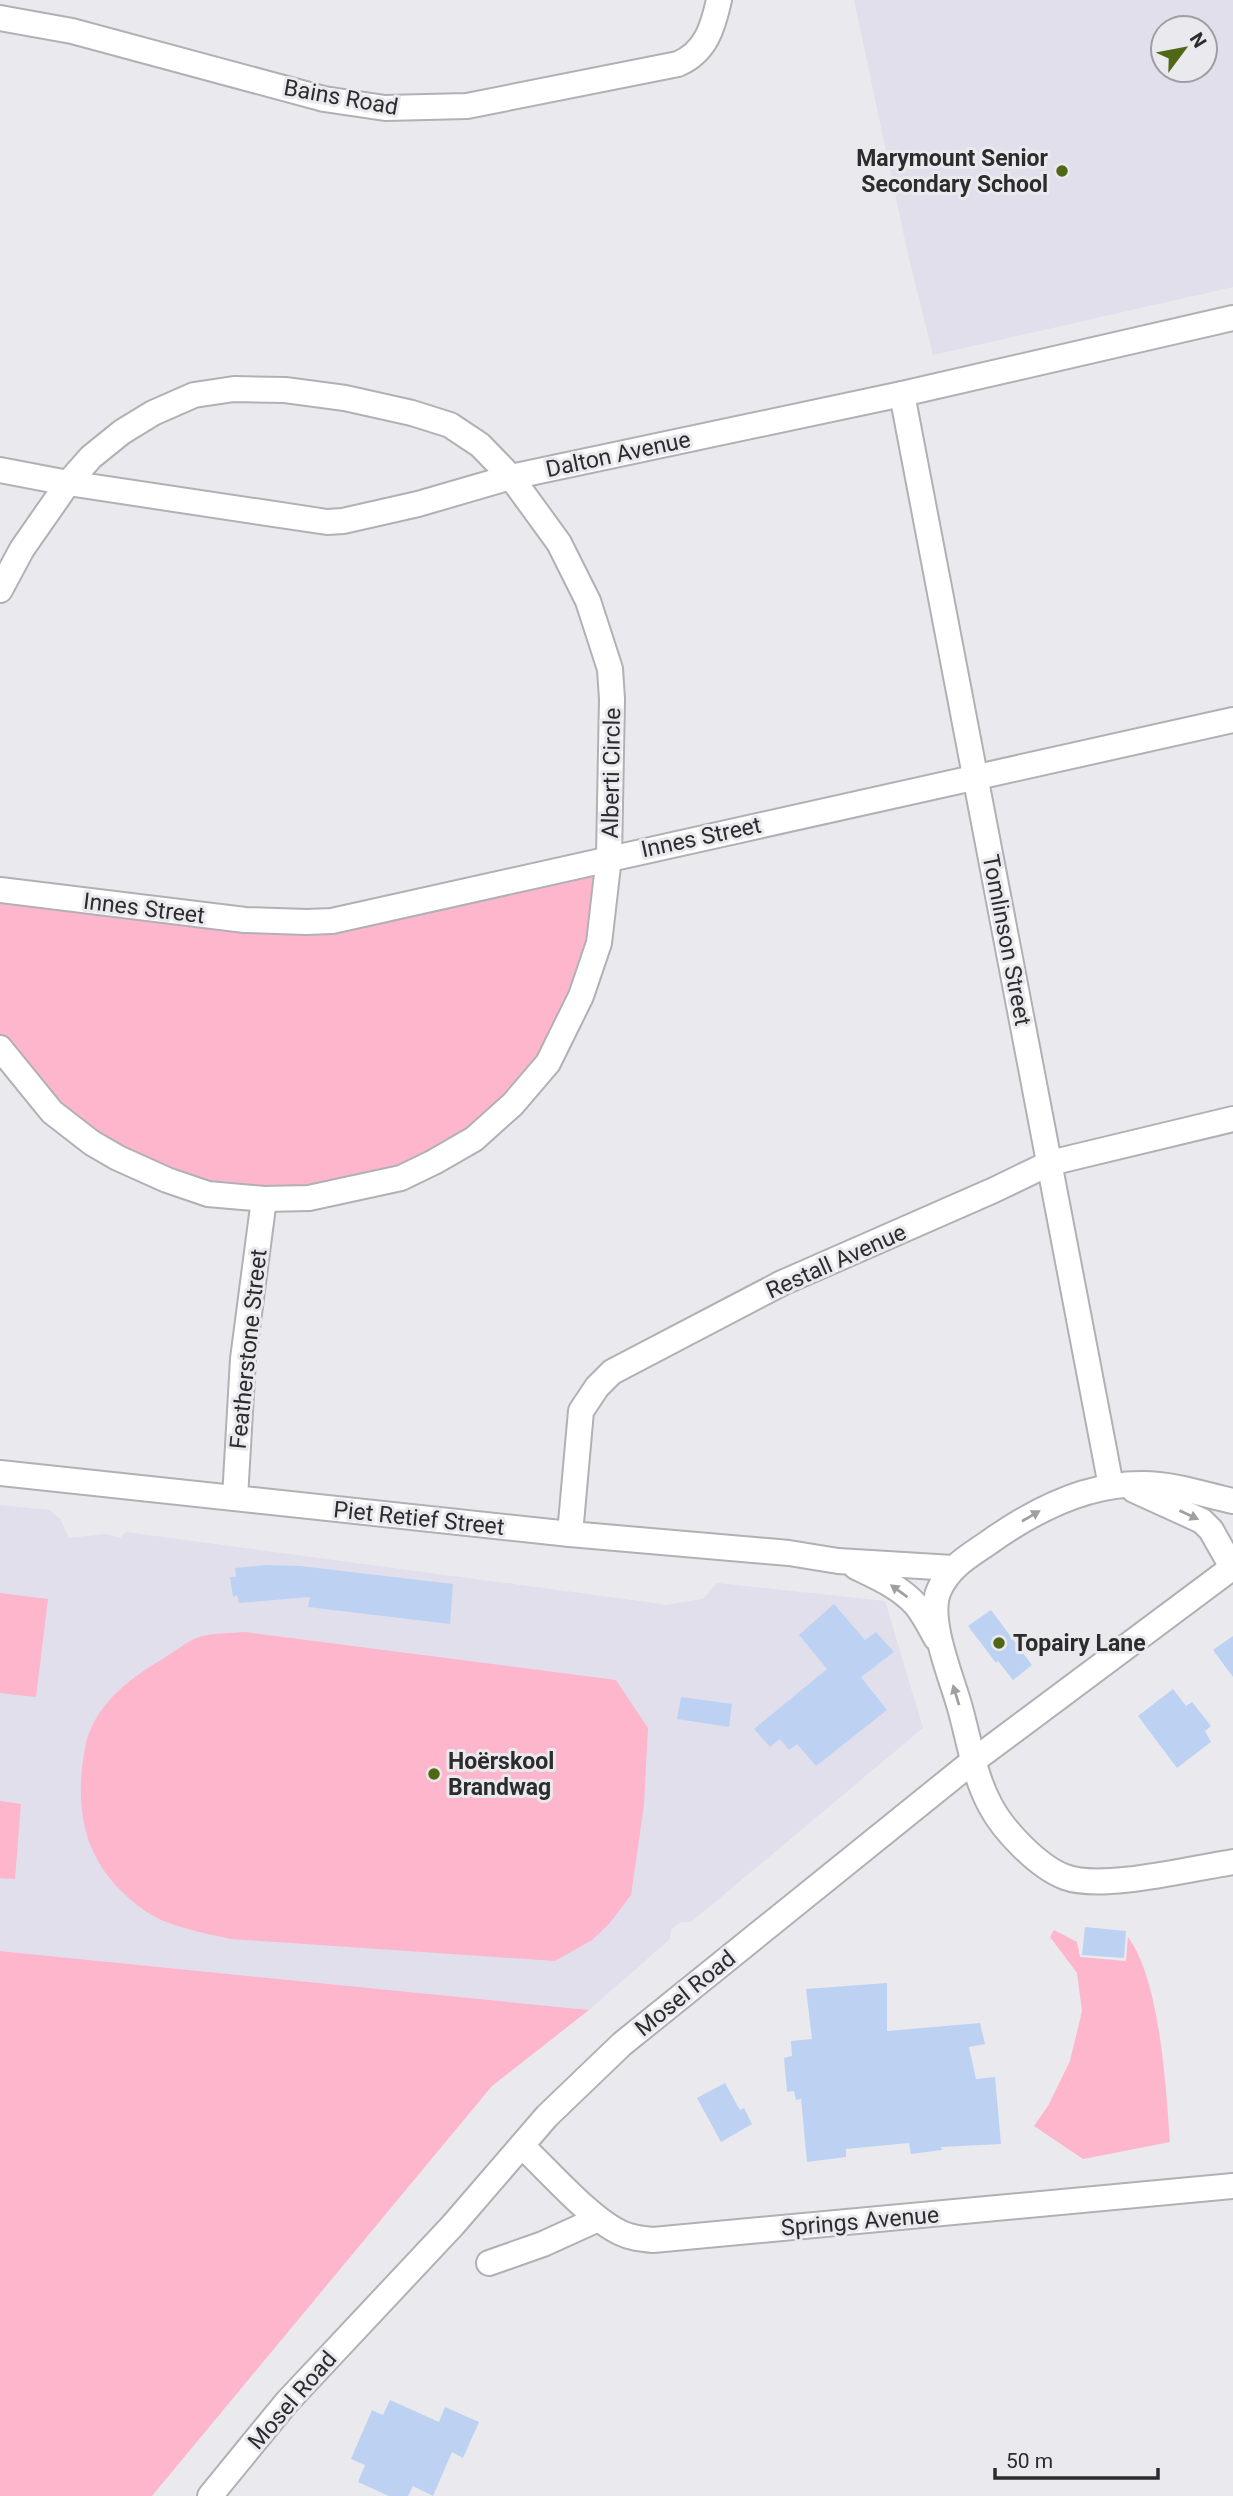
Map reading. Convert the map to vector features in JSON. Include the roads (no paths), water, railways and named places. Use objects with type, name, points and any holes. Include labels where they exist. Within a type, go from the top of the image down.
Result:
[{"type":"street","name":"Bains Road","points":[[0,18],[72,31],[324,99],[385,108],[408,108],[467,106],[678,64],[694,55],[713,29],[719,0]]},
{"type":"street","name":"Dalton Avenue","points":[[0,470],[68,483],[327,522],[342,521],[418,504],[511,477],[902,394],[1233,318]]},
{"type":"street","name":"Alberti Circle","points":[[0,590],[22,550],[68,483],[91,457],[122,432],[153,413],[194,395],[234,389],[297,391],[345,398],[412,413],[450,425],[480,445],[511,477],[559,543],[572,567],[592,611],[610,669],[612,699],[609,857],[599,943],[581,996],[548,1063],[513,1104],[474,1139],[401,1178],[309,1198],[264,1199],[208,1194],[167,1180],[100,1148],[52,1112],[0,1048]]},
{"type":"street","name":"Tomlinson Street","points":[[902,394],[1050,1163],[1120,1486]]},
{"type":"street","name":"Innes Street","points":[[0,890],[245,920],[332,921],[609,857],[1233,720]]},
{"type":"street","name":"Restall Avenue","points":[[570,1534],[581,1412],[597,1387],[612,1372],[782,1283],[994,1191],[1050,1163],[1233,1119]]},
{"type":"street","name":"Featherstone Street","points":[[235,1499],[243,1359],[264,1199]]},
{"type":"street","name":"Piet Retief Street","points":[[0,1473],[570,1534],[789,1553],[838,1561],[953,1567]]},
{"type":"street","name":"Piet Retief Street","points":[[1233,1502],[1146,1484],[1120,1486],[1060,1500],[999,1535],[953,1567],[939,1590],[936,1605],[940,1645],[960,1707],[973,1761],[990,1806],[1042,1866],[1066,1878],[1091,1882],[1121,1880],[1233,1862]]},
{"type":"street","points":[[1120,1486],[1202,1521],[1233,1567]]},
{"type":"street","name":"Piet Retief Street","points":[[838,1561],[884,1581],[905,1595],[917,1607],[940,1645]]},
{"type":"street","name":"Mosel Road","points":[[210,2496],[286,2403],[453,2225],[583,2080],[622,2044],[973,1761],[1233,1567]]},
{"type":"street","name":"Springs Avenue","points":[[522,2146],[598,2219],[620,2233],[653,2240],[1233,2186]]},
{"type":"street","points":[[489,2263],[543,2244],[598,2219]]},
{"type":"place","name":"Marymount Senior Secondary School","points":[[1062,171]]},
{"type":"place","name":"Topairy Lane","points":[[999,1643]]},
{"type":"place","name":"Hoërskool Brandwag","points":[[434,1774]]}]
